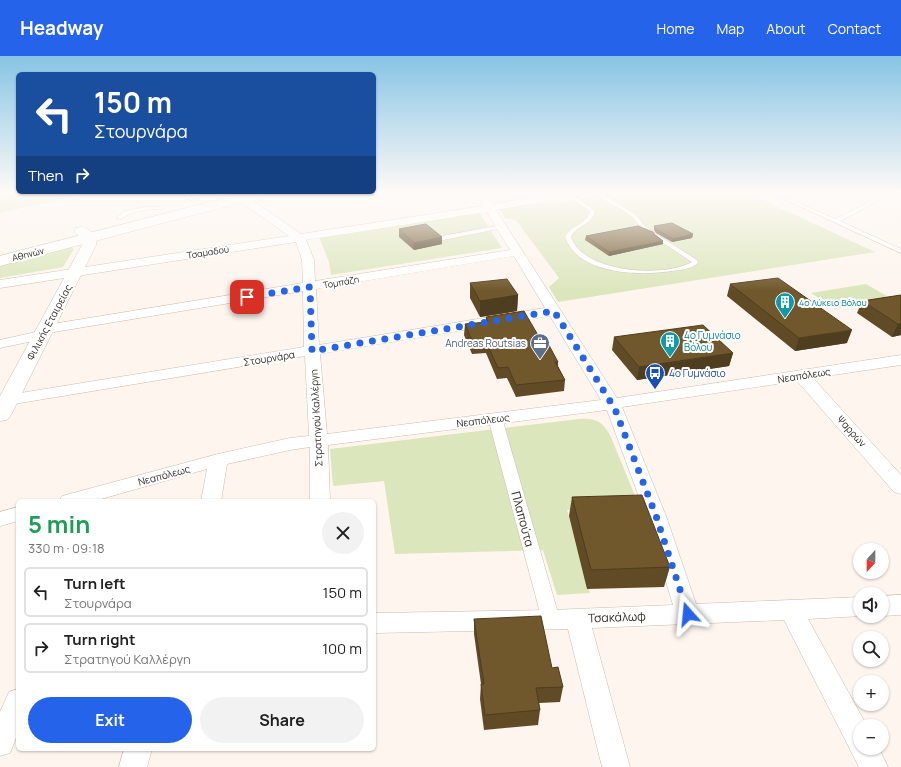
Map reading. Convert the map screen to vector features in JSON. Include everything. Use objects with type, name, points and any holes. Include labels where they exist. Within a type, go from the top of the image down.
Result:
[{"type":"main road","name":"Αθηνών","points":[[0,261],[113,225]]},
{"type":"main road","name":"Αθηνών","points":[[0,251],[85,235],[123,225]]},
{"type":"street","points":[[282,225],[300,238]]},
{"type":"street","name":"Τσαμαδού","points":[[0,284],[381,225]]},
{"type":"street","points":[[501,227],[612,404],[656,516],[688,614]]},
{"type":"street","name":"Φιλικής Εταιρείας","points":[[4,408],[89,245],[90,241],[85,235]]},
{"type":"street","name":"Στρατηγού Καλλέργη","points":[[300,238],[308,260],[320,499]]},
{"type":"street","name":"Τομπάζη","points":[[0,344],[44,332],[518,252]]},
{"type":"street","name":"Στουρνάρα","points":[[4,408],[312,351],[554,311]]},
{"type":"street","name":"Νεαπόλεως","points":[[90,498],[218,460],[290,444],[612,404],[901,360]]},
{"type":"street","name":"Ψαρρών","points":[[802,376],[901,487]]},
{"type":"street","name":"Πλαπούτα","points":[[495,418],[551,620]]},
{"type":"street","points":[[211,499],[218,460]]},
{"type":"street","points":[[0,519],[16,515]]},
{"type":"street","points":[[889,606],[901,605]]},
{"type":"street","name":"Τσακάλωφ","points":[[376,623],[551,620],[853,607]]},
{"type":"street","points":[[791,610],[853,727]]},
{"type":"street","points":[[577,618],[616,767]]},
{"type":"street","points":[[0,743],[16,706]]},
{"type":"street","points":[[133,767],[137,751]]},
{"type":"street","points":[[868,755],[874,767]]},
{"type":"lane","points":[[581,225],[571,231],[568,237],[579,253],[596,263],[616,271],[637,273],[670,270],[690,266],[695,263],[690,256],[654,235],[642,225]]},
{"type":"lane","points":[[845,225],[901,251]]},
{"type":"lane","points":[[443,238],[501,227]]},
{"type":"green space","points":[[395,225],[487,225],[502,248],[331,275],[329,262],[319,237]]},
{"type":"green space","points":[[520,225],[817,225],[875,252],[558,302],[549,287],[559,278]]},
{"type":"green space","points":[[70,247],[74,249],[63,267],[0,278],[0,265]]},
{"type":"green space","points":[[866,284],[892,299],[835,309],[811,293]]},
{"type":"green space","points":[[579,419],[598,421],[607,430],[640,508],[567,510],[590,593],[557,595],[543,550],[395,554],[384,481],[333,486],[330,449]]},
{"type":"building","points":[[427,225],[442,237],[414,243],[399,229]]},
{"type":"building","points":[[676,225],[693,234],[673,239],[656,229],[654,226]]},
{"type":"building","points":[[638,226],[653,232],[663,241],[609,252],[586,236]]},
{"type":"building","points":[[778,278],[852,330],[799,338],[730,284]]},
{"type":"building","points":[[507,279],[518,295],[480,301],[470,283]]},
{"type":"building","points":[[901,295],[901,324],[898,324],[862,301]]},
{"type":"building","points":[[524,311],[539,337],[544,336],[558,362],[555,362],[565,380],[516,385],[508,367],[498,368],[486,342],[473,343],[465,324],[488,322],[486,317]]},
{"type":"building","points":[[703,325],[733,353],[639,367],[614,337]]},
{"type":"building","points":[[642,495],[670,567],[591,570],[572,497]]},
{"type":"building","points":[[541,616],[552,668],[558,667],[563,687],[536,688],[540,710],[485,715],[481,684],[484,684],[474,619]]},
{"type":"place","name":"4ο Λύκειο Βόλου","points":[[785,319]]},
{"type":"place","name":"4ο Γυμνάσιο Βόλου","points":[[670,358]]},
{"type":"place","name":"Andreas Routsias","points":[[540,360]]},
{"type":"place","name":"4ο Γυμνάσιο","points":[[655,390]]},
{"type":"route","points":[[247,297],[310,287],[312,351],[554,311],[615,409],[656,516],[688,614]]}]
